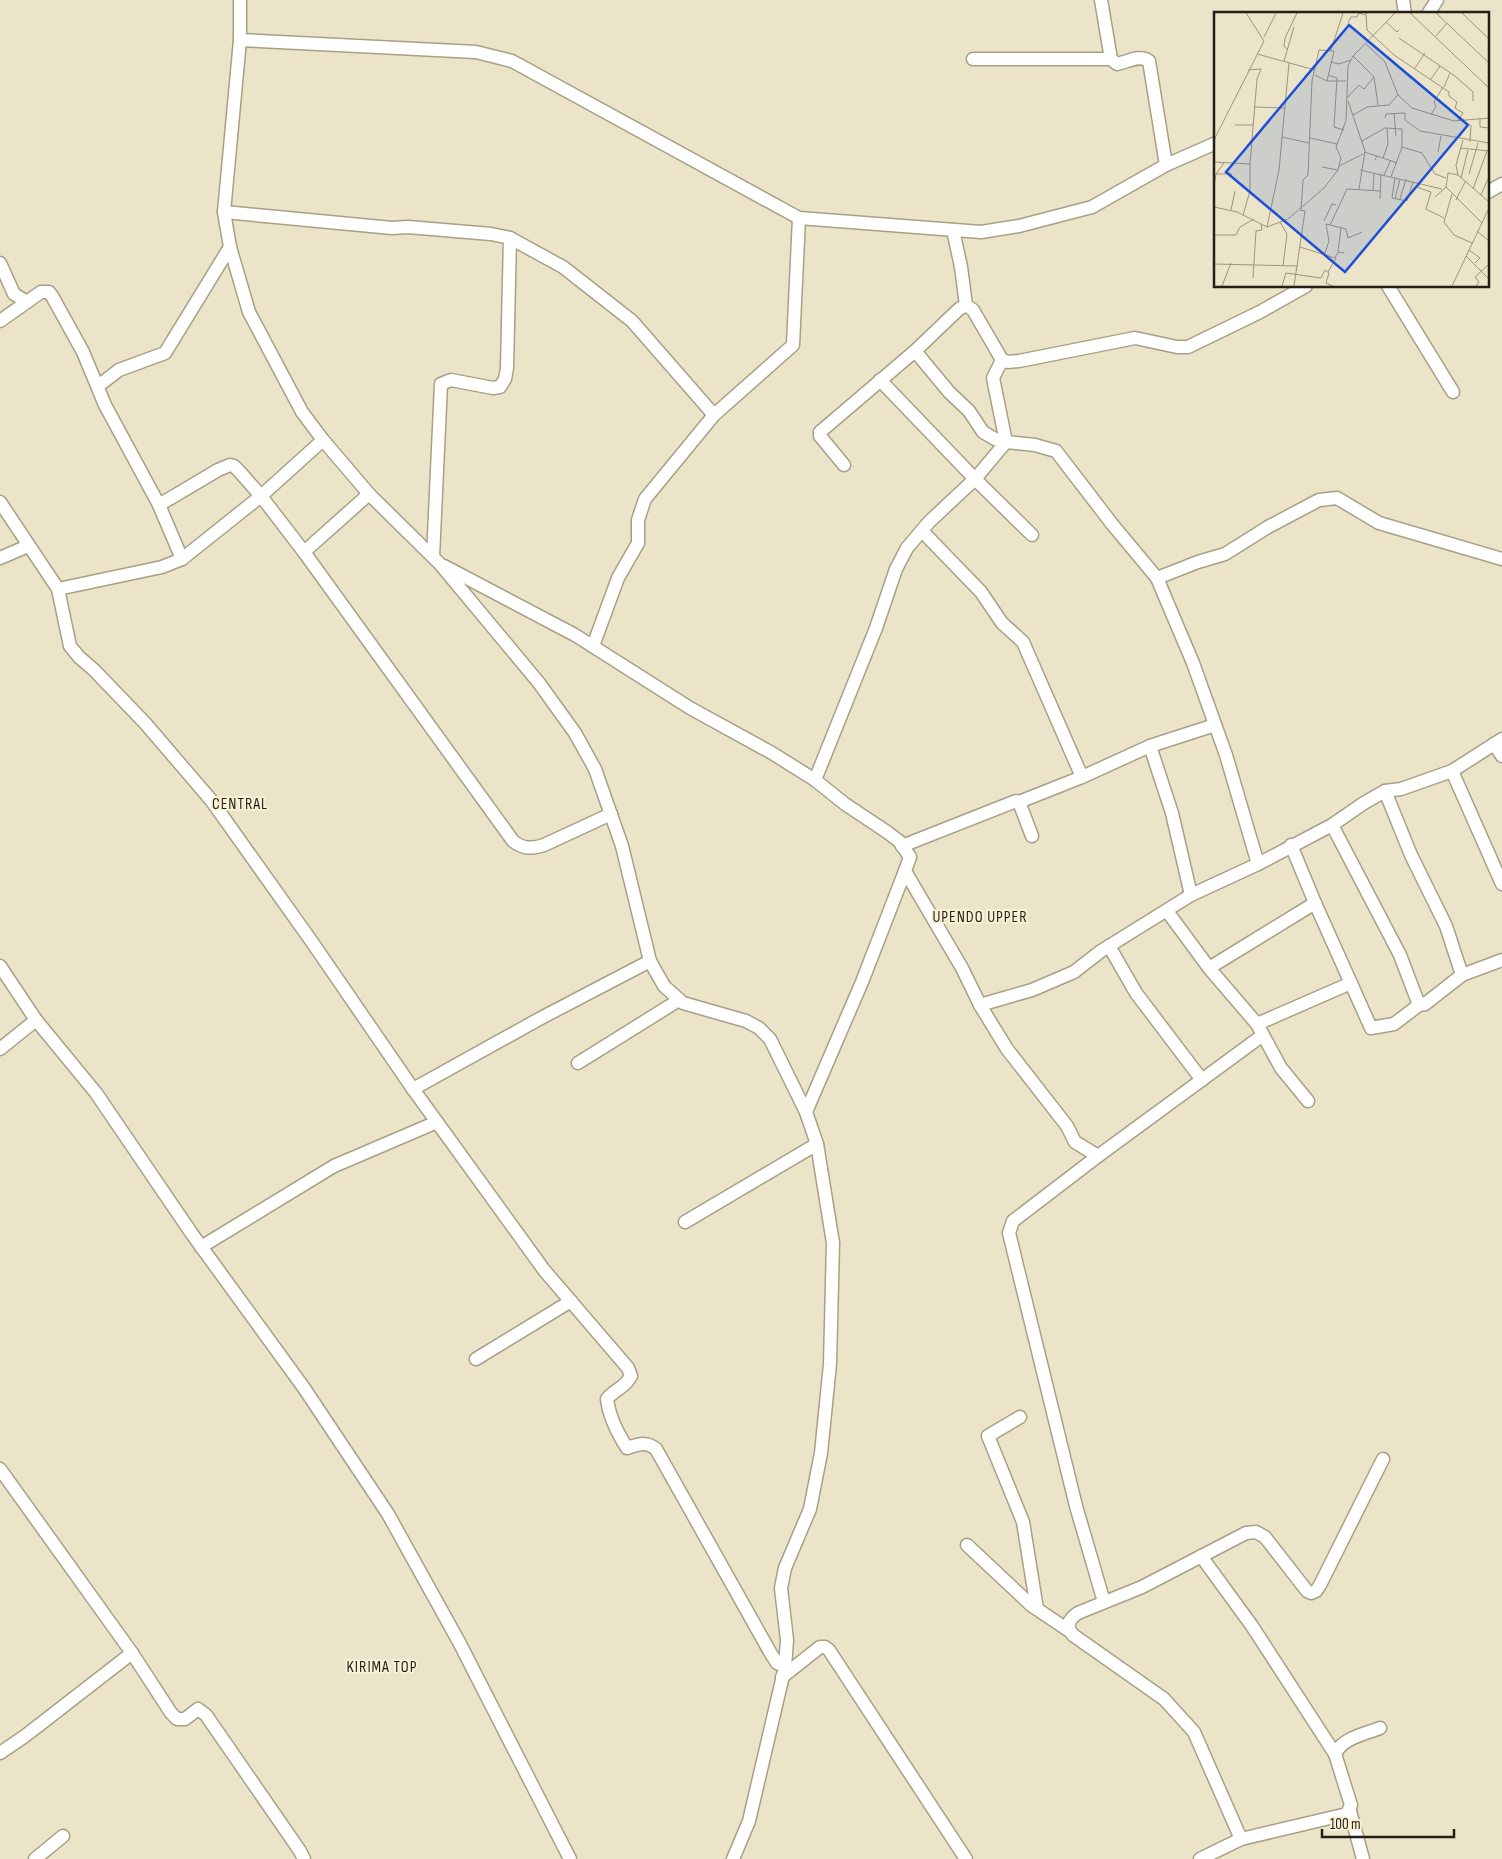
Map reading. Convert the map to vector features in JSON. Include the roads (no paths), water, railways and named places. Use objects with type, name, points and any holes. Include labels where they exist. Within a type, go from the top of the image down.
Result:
[{"type":"street","points":[[240,0],[240,40],[224,212],[230,247],[249,312],[302,412],[322,440],[369,494],[436,560],[539,683],[575,733],[595,769],[611,814],[622,846],[650,961],[664,986],[683,1003],[746,1022],[759,1028],[770,1039],[806,1112],[817,1144],[833,1243],[830,1364],[821,1454],[810,1509],[785,1568],[781,1588],[787,1640],[783,1672],[749,1822],[733,1859]]},
{"type":"street","points":[[1101,0],[1108,51],[1111,59],[1117,64],[1140,58],[1145,58],[1149,61],[1166,166]]},
{"type":"street","points":[[1429,12],[1438,0]]},
{"type":"street","points":[[240,40],[476,52],[512,61],[799,218],[981,232],[1010,227],[1092,207],[1166,166],[1214,144]]},
{"type":"street","points":[[973,59],[1111,59]]},
{"type":"street","points":[[1490,191],[1502,184]]},
{"type":"street","points":[[224,212],[392,228],[408,227],[491,234],[510,238],[562,267],[632,322],[714,415]]},
{"type":"street","points":[[593,646],[618,578],[638,543],[638,520],[645,499],[714,415],[794,343],[793,320],[799,218]]},
{"type":"street","points":[[952,230],[961,268],[966,305],[973,310],[1002,360],[1008,362],[1135,338],[1177,347],[1188,347],[1260,312],[1302,288]]},
{"type":"street","points":[[436,560],[441,384],[451,380],[493,388],[504,384],[510,238]]},
{"type":"street","points":[[97,383],[102,383],[119,370],[166,353],[230,247]]},
{"type":"street","points":[[0,263],[14,294],[27,302]]},
{"type":"street","points":[[1389,288],[1453,392]]},
{"type":"street","points":[[0,321],[41,292],[49,292],[83,352],[105,405],[160,506],[182,559]]},
{"type":"street","points":[[844,464],[823,441],[820,432],[915,351],[959,309],[966,305]]},
{"type":"street","points":[[915,351],[949,392],[969,411],[982,432],[995,440],[1035,445],[1056,451],[1112,524],[1157,578],[1192,663],[1226,755],[1258,864]]},
{"type":"street","points":[[1002,360],[994,378],[1006,442]]},
{"type":"street","points":[[880,380],[1032,535]]},
{"type":"street","points":[[58,589],[162,567],[182,559],[261,496],[322,440]]},
{"type":"street","points":[[815,780],[876,628],[896,569],[907,548],[975,479],[1006,442]]},
{"type":"street","points":[[160,506],[218,470],[230,465],[239,471],[261,496],[304,552],[513,841],[522,847],[536,848],[611,814]]},
{"type":"street","points":[[304,552],[369,494]]},
{"type":"street","points":[[1157,578],[1225,554],[1268,527],[1319,500],[1330,498],[1336,498],[1379,524],[1502,559]]},
{"type":"street","points":[[0,502],[58,589],[70,646],[73,651],[145,723],[211,800],[413,1089],[544,1270],[628,1368],[631,1376],[629,1382],[611,1394],[608,1399],[608,1409],[621,1439],[627,1448],[643,1443],[656,1449],[783,1672]]},
{"type":"street","points":[[922,531],[981,592],[1002,623],[1023,642],[1082,777]]},
{"type":"street","points":[[0,558],[28,546]]},
{"type":"street","points":[[436,560],[575,634],[690,708],[772,753],[815,780],[845,804],[887,832],[902,846],[910,857],[862,982],[806,1112]]},
{"type":"street","points":[[902,846],[1082,777],[1150,746],[1215,725]]},
{"type":"street","points":[[980,1005],[1032,990],[1074,972],[1109,946],[1191,895],[1258,864],[1332,825],[1385,791],[1401,789],[1452,771],[1498,742],[1502,756]]},
{"type":"street","points":[[1150,746],[1172,813],[1191,895]]},
{"type":"street","points":[[1452,771],[1502,884]]},
{"type":"street","points":[[1385,791],[1411,854],[1446,926],[1462,975]]},
{"type":"street","points":[[1019,802],[1032,836]]},
{"type":"street","points":[[1332,825],[1400,955],[1419,1005]]},
{"type":"street","points":[[1291,845],[1371,1028],[1394,1024],[1462,975],[1502,960]]},
{"type":"street","points":[[906,871],[962,968],[980,1005],[1007,1049],[1067,1126],[1075,1142],[1098,1156]]},
{"type":"street","points":[[1209,968],[1315,903]]},
{"type":"street","points":[[1167,911],[1209,968],[1260,1030],[1281,1068],[1308,1101]]},
{"type":"street","points":[[1109,946],[1136,993],[1202,1080]]},
{"type":"street","points":[[413,1089],[541,1018],[650,961]]},
{"type":"street","points":[[0,966],[36,1020],[96,1093],[201,1247],[304,1388],[388,1514],[459,1642],[570,1859]]},
{"type":"street","points":[[1104,1602],[1076,1506],[1009,1233],[1013,1221],[1202,1080],[1260,1030],[1351,983]]},
{"type":"street","points":[[578,1063],[679,1000]]},
{"type":"street","points":[[0,1050],[36,1020]]},
{"type":"street","points":[[201,1247],[334,1166],[437,1122]]},
{"type":"street","points":[[685,1222],[817,1144]]},
{"type":"street","points":[[476,1358],[571,1301]]},
{"type":"street","points":[[1020,1418],[988,1436],[1023,1522],[1037,1609]]},
{"type":"street","points":[[1068,1630],[1071,1618],[1078,1613],[1142,1587],[1246,1533],[1256,1532],[1265,1537],[1307,1591],[1316,1591],[1384,1459]]},
{"type":"street","points":[[0,1469],[132,1653],[171,1713],[177,1719],[185,1718],[198,1709],[206,1715],[304,1859]]},
{"type":"street","points":[[967,1544],[1037,1609],[1164,1699],[1194,1732],[1241,1838]]},
{"type":"street","points":[[1201,1556],[1252,1626],[1335,1754],[1351,1805],[1350,1811],[1363,1859]]},
{"type":"street","points":[[783,1672],[820,1647],[825,1647],[829,1650],[966,1859]]},
{"type":"street","points":[[0,1753],[25,1736],[132,1653]]},
{"type":"street","points":[[1335,1754],[1338,1747],[1346,1741],[1380,1728]]},
{"type":"street","points":[[1200,1859],[1241,1838],[1341,1816],[1350,1811]]},
{"type":"street","points":[[35,1859],[63,1836]]},
{"type":"district","name":"CENTRAL","points":[[240,804]]},
{"type":"district","name":"UPENDO UPPER","points":[[980,917]]},
{"type":"district","name":"KIRIMA TOP","points":[[382,1667]]}]
